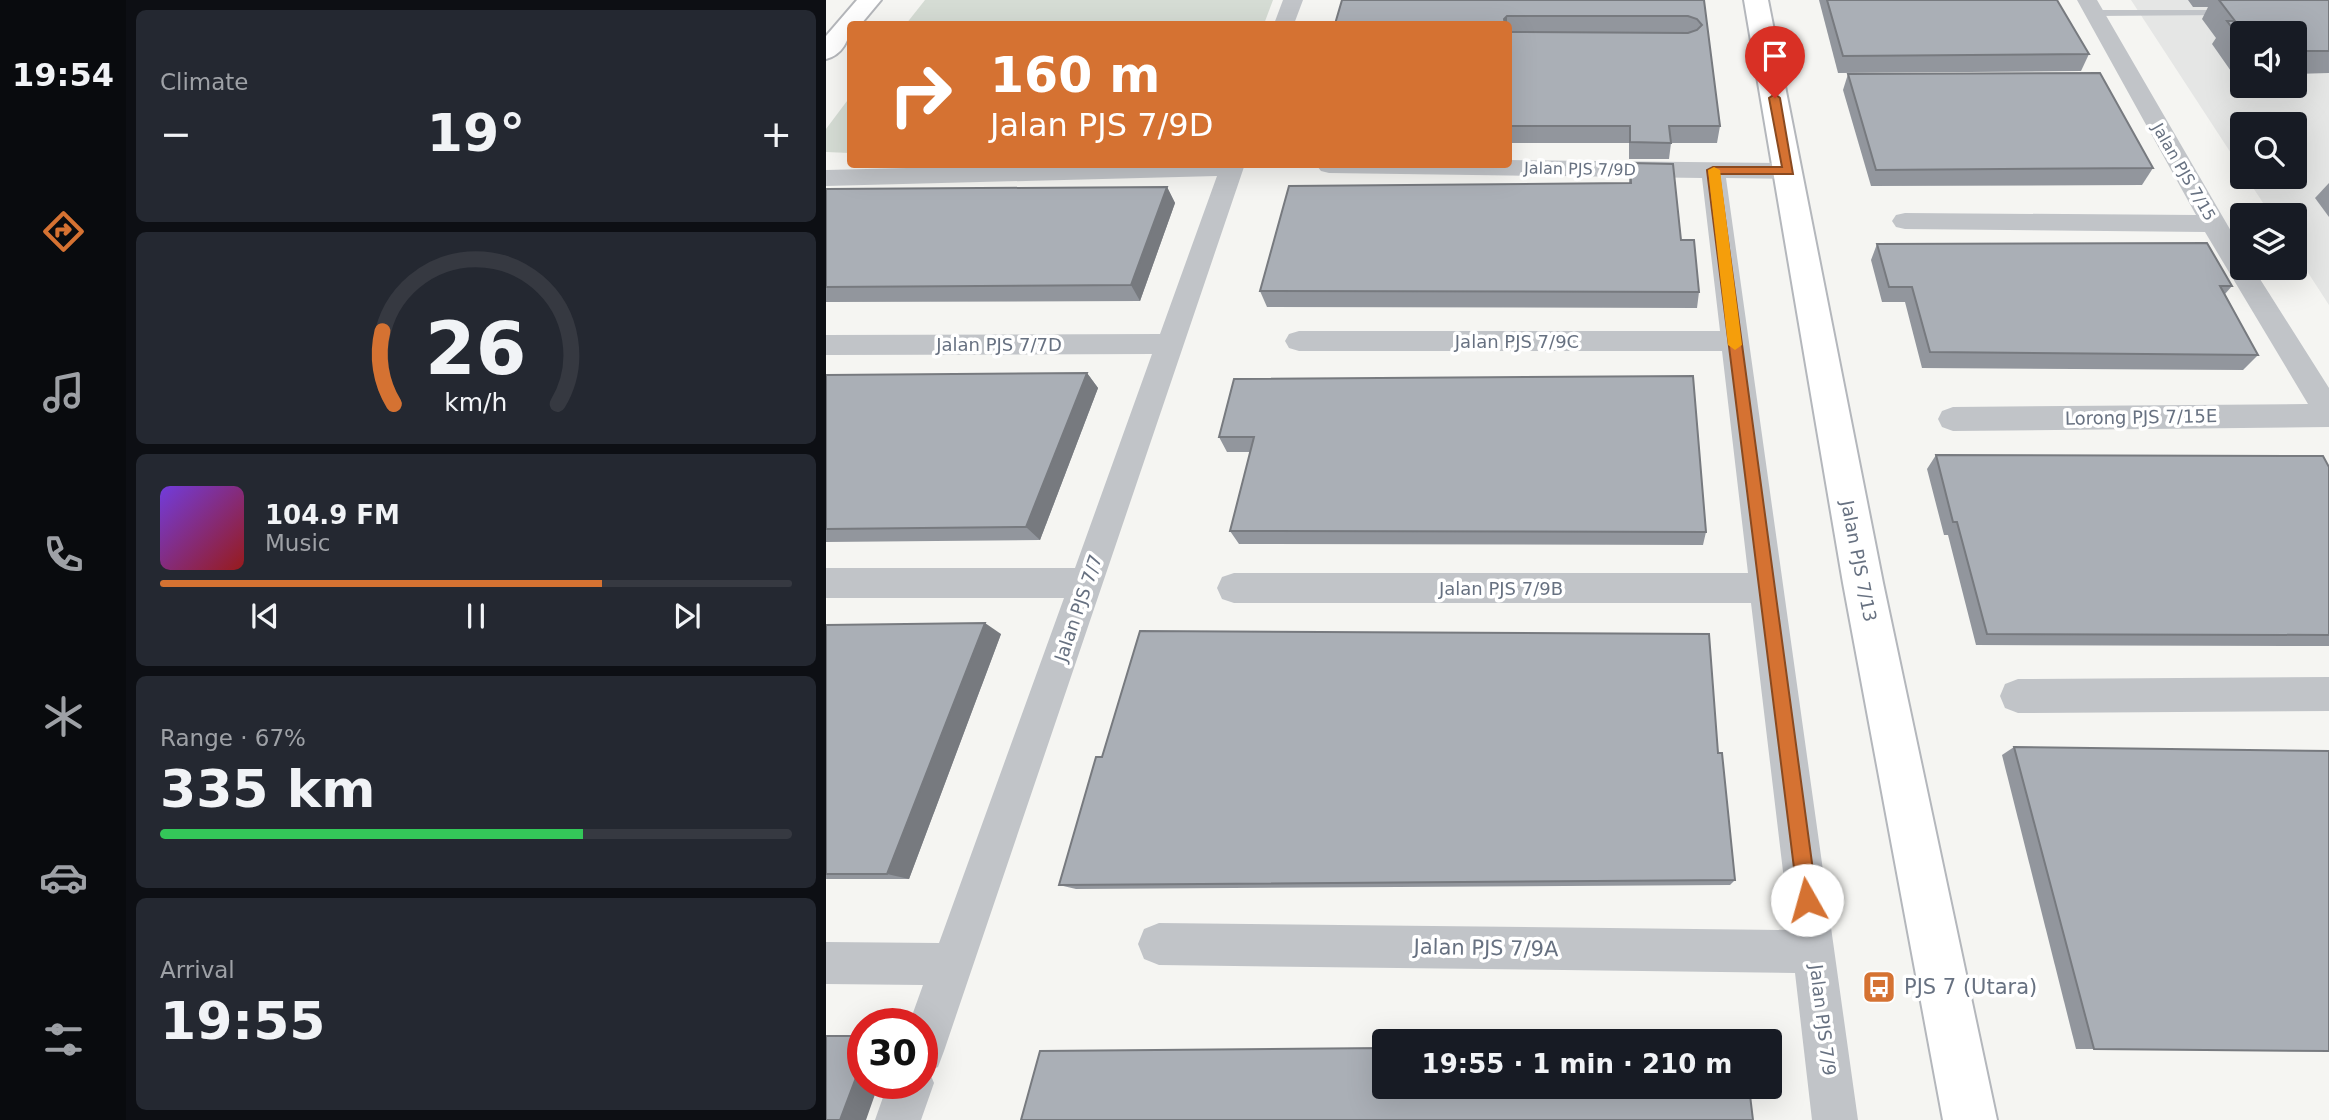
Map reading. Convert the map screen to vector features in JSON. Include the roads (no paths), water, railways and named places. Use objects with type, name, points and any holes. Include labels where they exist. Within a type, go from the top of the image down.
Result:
[{"type":"main road","points":[[853,21],[869,0]]},
{"type":"main road","points":[[855,21],[880,0]]},
{"type":"main road","name":"Jalan PJS 7/13","points":[[1756,0],[1863,583],[1970,1120]]},
{"type":"main road","points":[[826,52],[847,28]]},
{"type":"street","points":[[1285,21],[1293,0]]},
{"type":"street","name":"Jalan PJS 7/15","points":[[2091,7],[2213,224],[2329,414]]},
{"type":"street","points":[[2104,80],[2131,80]]},
{"type":"street","points":[[826,178],[1165,168]]},
{"type":"street","name":"Jalan PJS 7/7","points":[[937,1008],[1232,168]]},
{"type":"street","name":"Jalan PJS 7/9D","points":[[1512,168],[1789,171]]},
{"type":"street","name":"Jalan PJS 7/9","points":[[1713,170],[1835,1120]]},
{"type":"street","points":[[1905,221],[2213,224]]},
{"type":"street","name":"Jalan PJS 7/9C","points":[[1299,341],[1734,341]]},
{"type":"street","name":"Jalan PJS 7/7D","points":[[826,345],[1172,344]]},
{"type":"street","name":"Lorong PJS 7/15E","points":[[1953,419],[2329,414]]},
{"type":"street","points":[[826,583],[1087,583]]},
{"type":"street","name":"Jalan PJS 7/9B","points":[[1234,588],[1768,587]]},
{"type":"street","points":[[2018,696],[2329,694]]},
{"type":"street","name":"Jalan PJS 7/9A","points":[[1159,944],[1814,952]]},
{"type":"street","points":[[826,963],[953,964]]},
{"type":"street","points":[[898,1120],[905,1099]]},
{"type":"lane","points":[[2091,7],[2231,13]]},
{"type":"place","name":"PJS 7 (Utara)","points":[[1879,987]]}]
